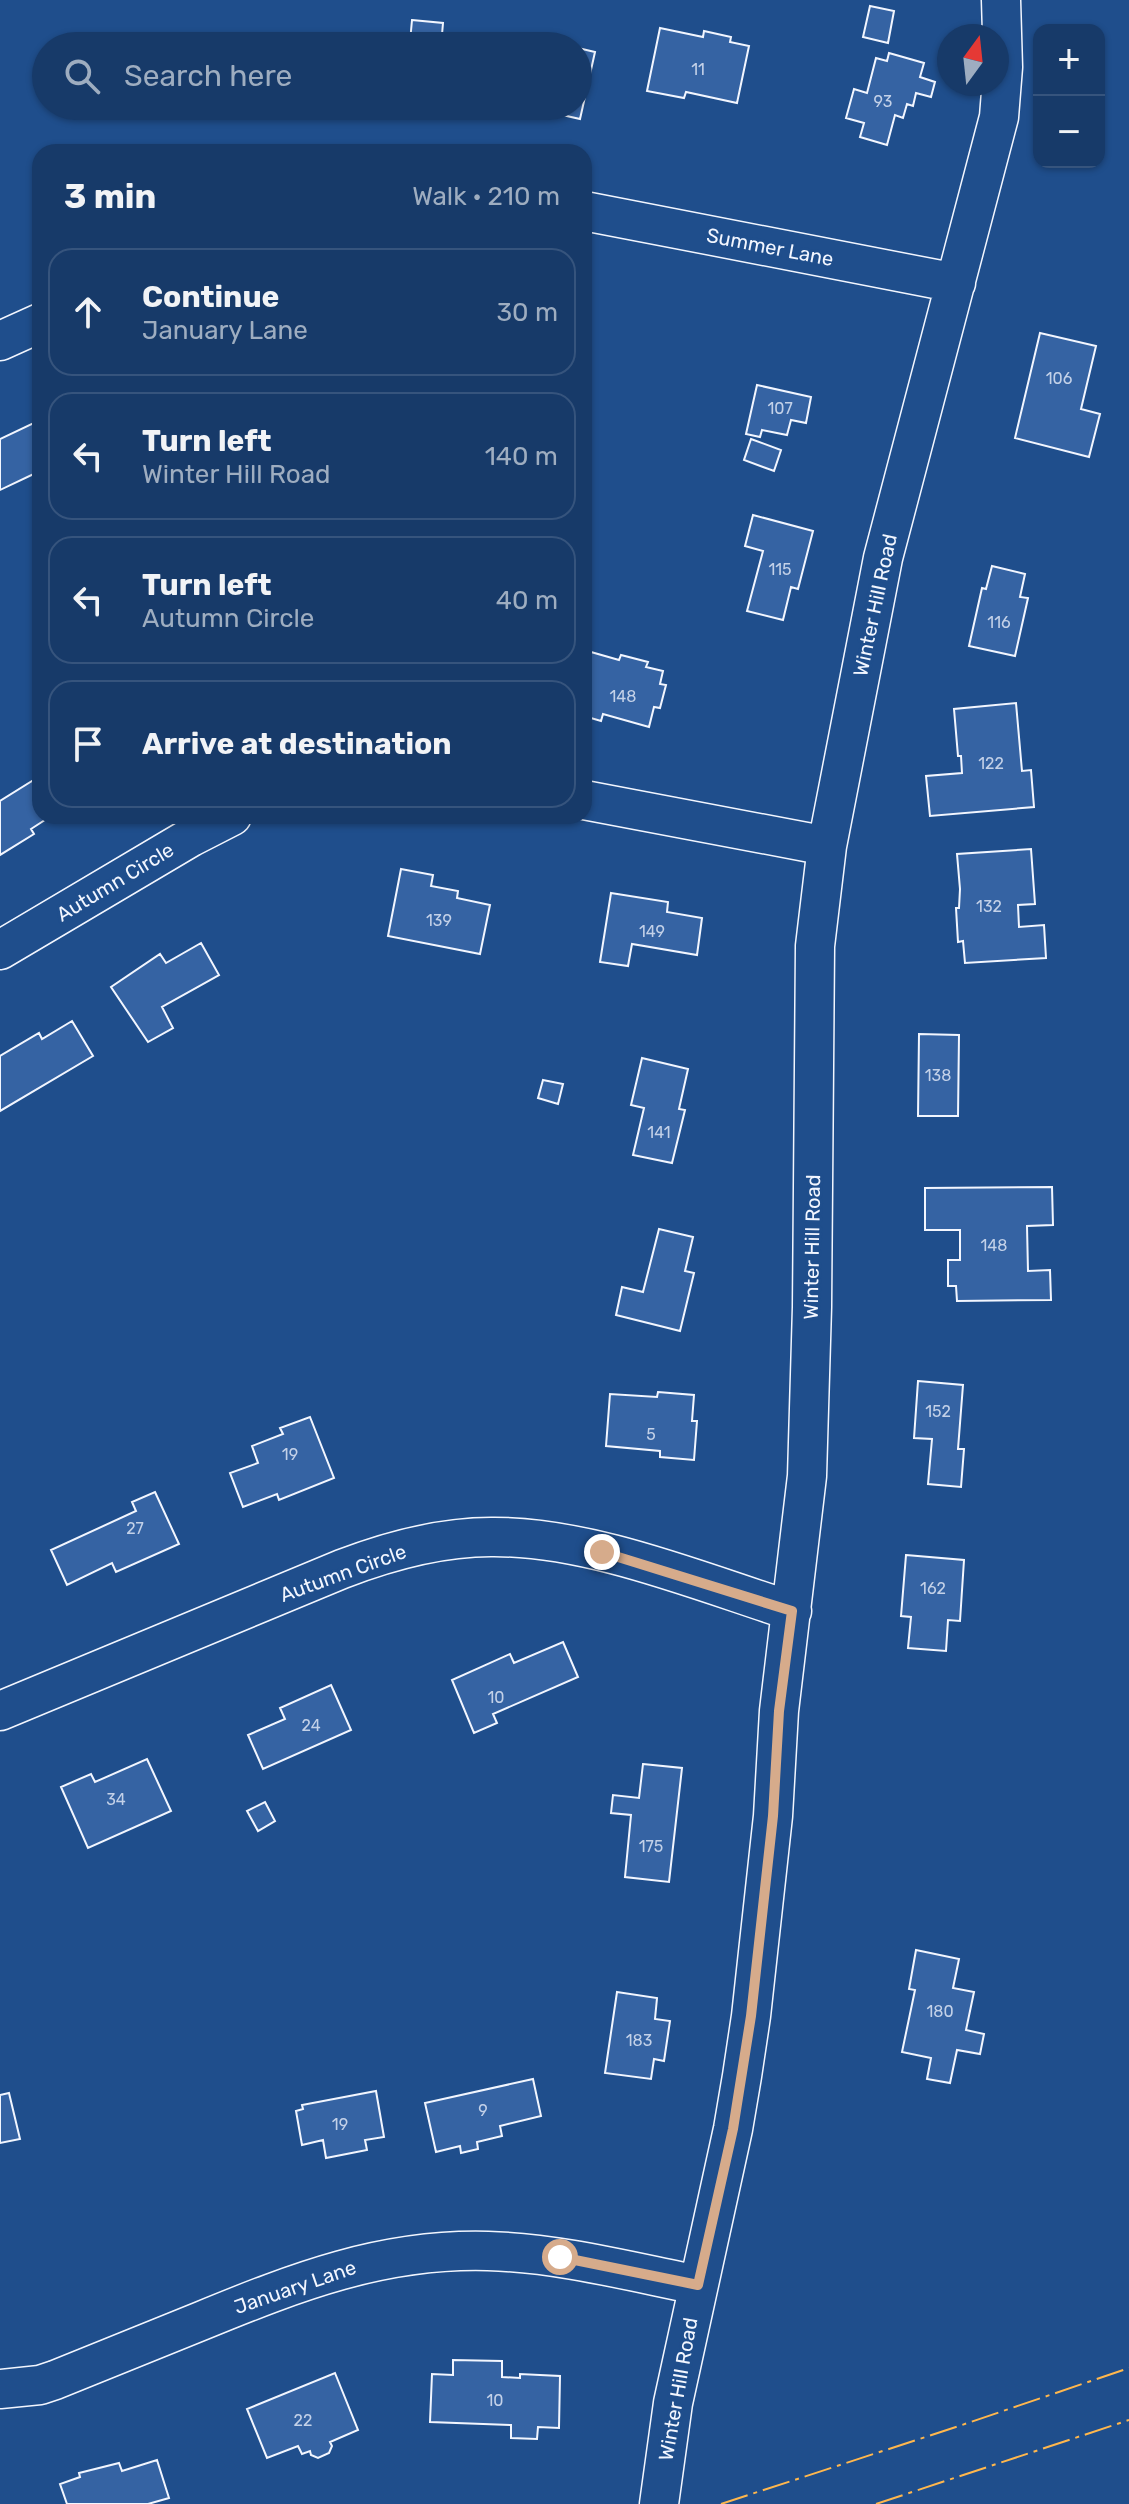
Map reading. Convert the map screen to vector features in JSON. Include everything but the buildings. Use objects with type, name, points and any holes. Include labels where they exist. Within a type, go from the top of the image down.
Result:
[{"type":"street","name":"Winter Hill Road","points":[[659,2504],[673,2403],[730,2142],[751,2016],[773,1816],[779,1711],[807,1476],[812,1307],[815,946],[827,846],[883,558],[999,117],[1003,67],[1001,0]]},
{"type":"street","name":"Summer Lane","points":[[592,213],[956,283]]},
{"type":"street","points":[[0,341],[32,327]]},
{"type":"street","points":[[592,802],[827,846]]},
{"type":"street","name":"Autumn Circle","points":[[0,950],[216,824]]},
{"type":"street","name":"Autumn Circle","points":[[0,1711],[353,1565],[401,1550],[450,1540],[488,1537],[564,1543],[615,1555],[792,1611]]},
{"type":"street","name":"January Lane","points":[[0,2389],[40,2385],[55,2380],[262,2296],[330,2272],[408,2256],[484,2251],[523,2253],[560,2257],[698,2285]]},
{"type":"power","points":[[721,2504],[1129,2368]]},
{"type":"power","points":[[876,2504],[1129,2420]]},
{"type":"route","points":[[560,2257],[698,2285],[733,2129],[751,2016],[773,1816],[779,1711],[792,1611],[602,1552]]}]
